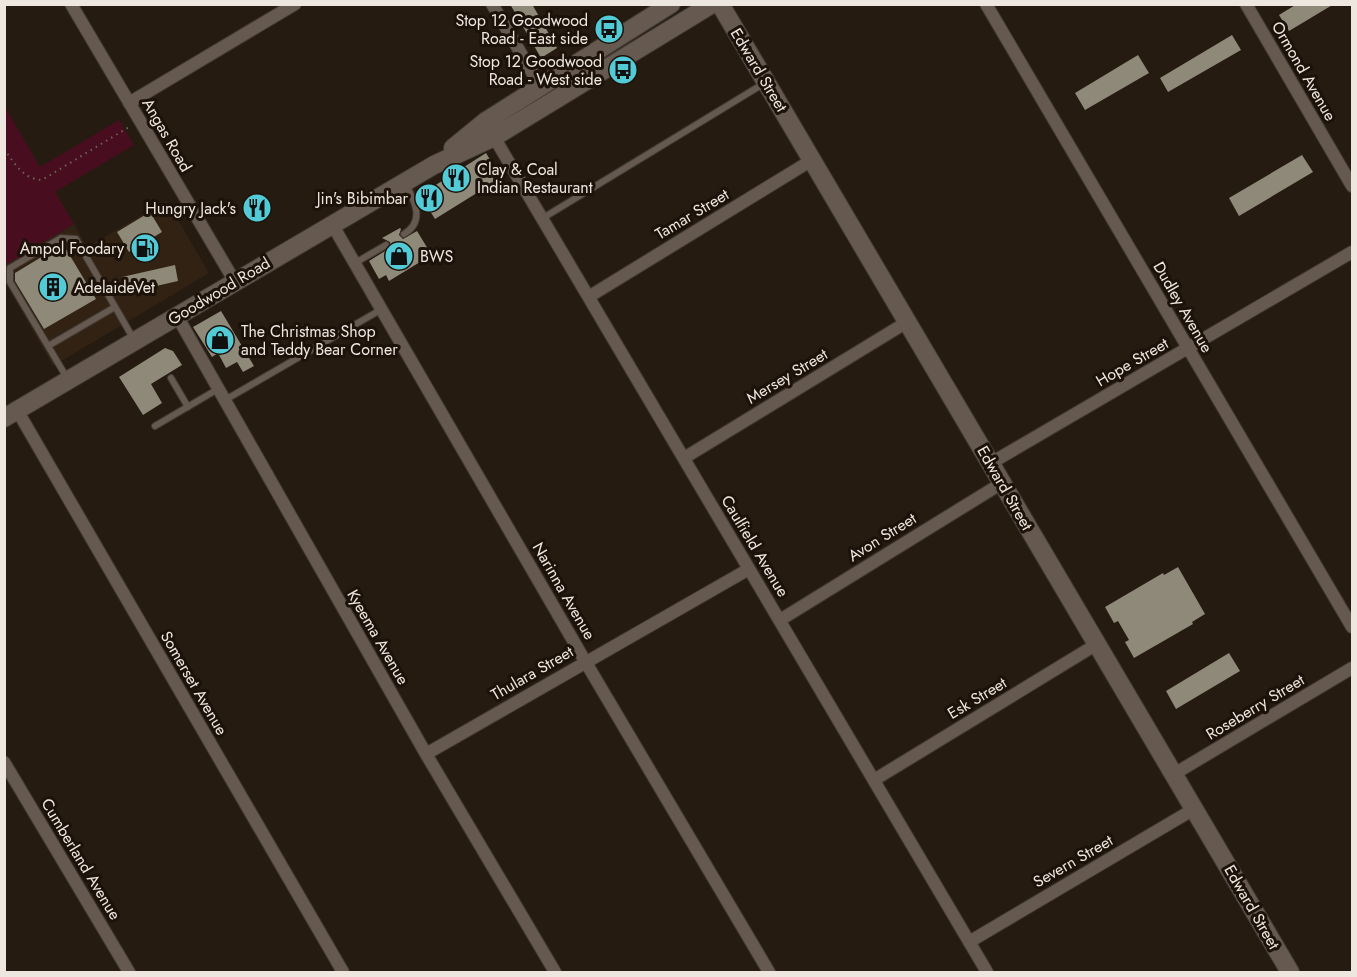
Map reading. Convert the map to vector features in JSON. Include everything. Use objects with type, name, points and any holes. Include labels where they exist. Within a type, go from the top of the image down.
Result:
[{"type":"street","name":"Angas Road","points":[[71,4],[235,282]]},
{"type":"street","points":[[129,103],[295,4]]},
{"type":"street","points":[[492,4],[540,86]]},
{"type":"street","name":"Goodwood Road","points":[[434,165],[486,122],[651,12],[671,4]]},
{"type":"street","name":"Goodwood Road","points":[[11,414],[434,165],[494,137],[712,4]]},
{"type":"street","name":"Edward Street","points":[[720,4],[1174,774],[1286,971]]},
{"type":"street","name":"Dudley Avenue","points":[[986,4],[1353,627]]},
{"type":"street","name":"Ormond Avenue","points":[[1245,4],[1353,186]]},
{"type":"street","name":"Caulfield Avenue","points":[[494,137],[590,296],[987,972]]},
{"type":"street","name":"Tamar Street","points":[[590,296],[812,160]]},
{"type":"street","name":"Narinna Avenue","points":[[332,224],[585,662],[769,972]]},
{"type":"street","name":"Hope Street","points":[[991,463],[1353,252]]},
{"type":"street","name":"Kyeema Avenue","points":[[177,316],[426,754],[555,972]]},
{"type":"street","name":"Mersey Street","points":[[684,458],[907,322]]},
{"type":"street","name":"Somerset Avenue","points":[[11,414],[343,972]]},
{"type":"street","name":"Avon Street","points":[[780,620],[1002,483]]},
{"type":"street","name":"Thulara Street","points":[[426,754],[749,569]]},
{"type":"street","name":"Esk Street","points":[[874,780],[1097,644]]},
{"type":"street","name":"Roseberry Street","points":[[1174,774],[1353,668]]},
{"type":"street","name":"Cumberland Avenue","points":[[4,762],[129,972]]},
{"type":"street","name":"Severn Street","points":[[969,942],[1194,809]]},
{"type":"lane","points":[[543,218],[766,82]]},
{"type":"lane","points":[[404,234],[409,232],[417,218],[416,203],[405,182]]},
{"type":"lane","points":[[68,380],[10,282],[10,268],[62,238],[76,240],[135,341]]},
{"type":"lane","points":[[355,263],[386,245]]},
{"type":"lane","points":[[48,346],[115,307]]},
{"type":"lane","points":[[155,426],[188,407],[222,395],[382,309]]},
{"type":"lane","points":[[171,378],[188,407]]},
{"type":"path","points":[[4,149],[18,169],[28,178],[42,180],[140,121]]},
{"type":"shaded area","points":[[5,107],[40,167],[119,120],[134,145],[55,192],[74,224],[5,265]]},
{"type":"shaded area","points":[[167,201],[209,273],[53,366],[5,282],[4,265],[74,224],[87,247]]},
{"type":"building","points":[[510,4],[532,4],[557,48],[541,58]]},
{"type":"building","points":[[1297,4],[1334,4],[1289,31],[1279,15]]},
{"type":"building","points":[[1232,35],[1241,50],[1168,92],[1160,78]]},
{"type":"building","points":[[1138,55],[1149,73],[1085,110],[1075,93]]},
{"type":"building","points":[[486,153],[501,178],[435,219],[420,195]]},
{"type":"building","points":[[1302,155],[1313,172],[1239,216],[1229,198]]},
{"type":"building","points":[[150,212],[162,232],[129,252],[117,232]]},
{"type":"building","name":"BWS","points":[[400,228],[399,235],[403,239],[417,231],[428,249],[422,253],[425,259],[389,281],[386,275],[379,279],[369,261],[390,248],[390,242],[382,238]]},
{"type":"building","name":"AdelaideVet","points":[[63,244],[96,299],[44,329],[15,281],[15,273]]},
{"type":"building","points":[[175,265],[178,281],[126,293],[122,277]]},
{"type":"building","name":"The Christmas Shop and Teddy Bear Corner","points":[[221,311],[254,366],[243,372],[237,362],[226,368],[218,353],[212,357],[193,327]]},
{"type":"building","points":[[165,348],[173,351],[182,365],[151,384],[162,403],[143,415],[119,377]]},
{"type":"building","points":[[1178,567],[1205,614],[1192,622],[1193,624],[1134,658],[1125,642],[1129,640],[1118,621],[1114,623],[1105,607],[1163,573],[1164,575]]},
{"type":"building","points":[[1229,653],[1240,671],[1176,709],[1166,691]]},
{"type":"place","name":"Stop 12 Goodwood Road - East side","points":[[609,29]]},
{"type":"place","name":"Stop 12 Goodwood Road - West side","points":[[623,70]]},
{"type":"place","name":"Clay & Coal Indian Restaurant","points":[[456,178]]},
{"type":"place","name":"Jin's Bibimbar","points":[[429,198]]},
{"type":"place","name":"Hungry Jack's","points":[[257,208]]},
{"type":"place","name":"Ampol Foodary","points":[[145,248]]},
{"type":"place","name":"BWS","points":[[399,256]]},
{"type":"place","name":"AdelaideVet","points":[[53,287]]},
{"type":"place","name":"The Christmas Shop and Teddy Bear Corner","points":[[220,340]]}]
